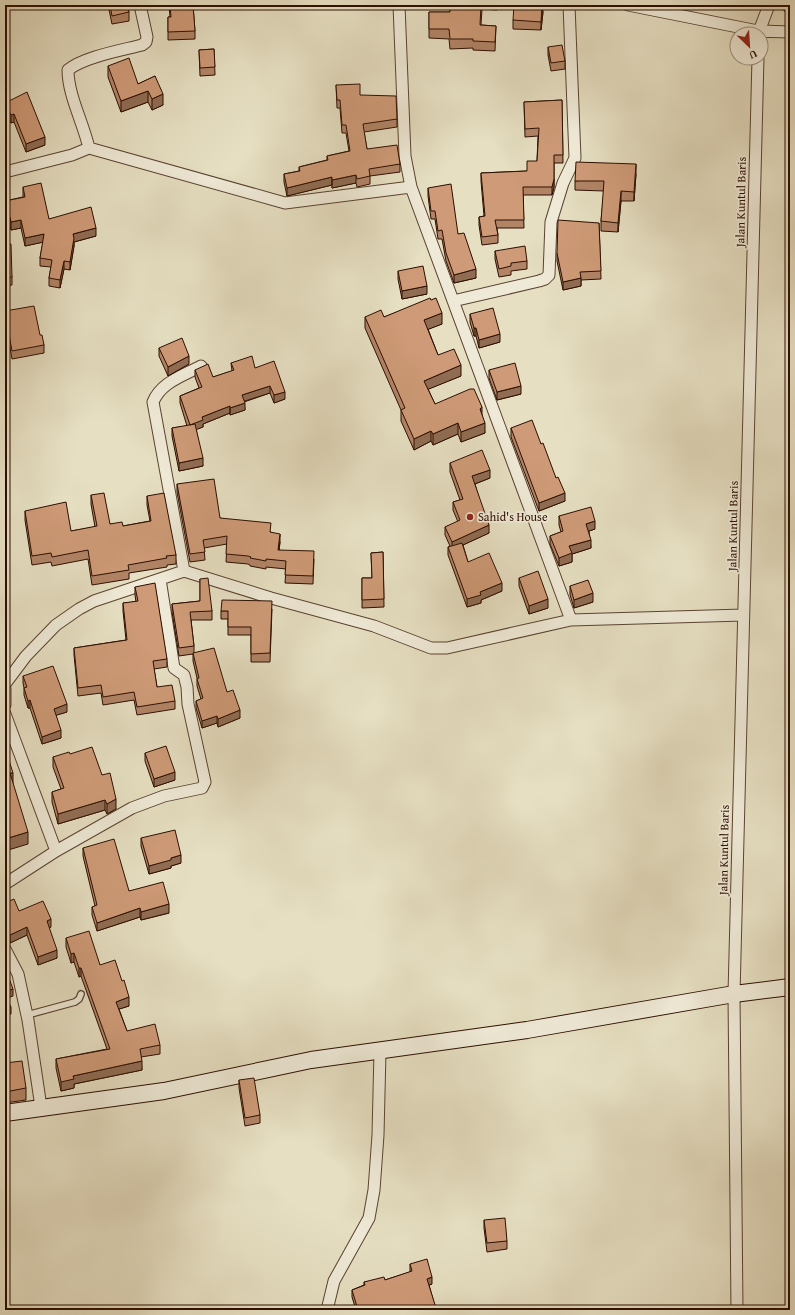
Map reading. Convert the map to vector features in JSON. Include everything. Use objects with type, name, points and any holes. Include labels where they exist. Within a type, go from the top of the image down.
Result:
[{"type":"street","points":[[89,148],[84,127],[68,83],[68,70],[73,65],[106,54],[142,45],[146,42],[147,37],[140,5]]},
{"type":"street","points":[[399,5],[405,156],[411,187],[572,620]]},
{"type":"street","points":[[453,301],[539,281],[545,279],[548,275],[551,222],[563,183],[575,158],[569,5]]},
{"type":"street","points":[[628,5],[729,27]]},
{"type":"street","points":[[761,26],[769,5]]},
{"type":"street","points":[[769,33],[790,32]]},
{"type":"street","name":"Jalan Kuntul Baris","points":[[737,1310],[734,994],[758,66]]},
{"type":"street","points":[[5,172],[72,155],[89,148],[285,204],[411,187]]},
{"type":"street","points":[[184,571],[153,402],[156,393],[167,384],[201,366]]},
{"type":"street","points":[[5,684],[26,656],[46,636],[79,609],[94,601],[184,571],[271,598],[374,626],[431,648],[447,648],[572,620],[743,615]]},
{"type":"street","points":[[5,884],[56,851],[132,808],[164,796],[202,788],[205,782],[188,704],[187,687],[184,675],[174,668],[160,579]]},
{"type":"street","points":[[5,689],[5,704]]},
{"type":"street","points":[[5,714],[56,851]]},
{"type":"street","points":[[5,949],[18,974],[27,1015],[41,1107]]},
{"type":"street","points":[[5,1113],[164,1091],[311,1060],[527,1030],[734,994],[790,987]]},
{"type":"street","points":[[327,1310],[334,1281],[368,1218],[373,1197],[378,1136],[380,1051]]},
{"type":"lane","points":[[27,1015],[75,1002],[79,999],[81,994]]},
{"type":"building","points":[[110,5],[127,5],[129,12],[112,16]]},
{"type":"building","points":[[170,5],[193,5],[195,31],[168,32],[168,17],[171,17]]},
{"type":"building","points":[[450,5],[481,5],[480,25],[496,26],[495,42],[473,41],[473,39],[450,39],[449,29],[429,29],[429,12],[450,12]]},
{"type":"building","points":[[514,5],[542,5],[541,22],[513,20]]},
{"type":"building","points":[[562,45],[565,61],[551,63],[548,47]]},
{"type":"building","points":[[214,49],[215,67],[200,68],[199,50]]},
{"type":"building","points":[[129,58],[138,84],[155,76],[163,94],[152,99],[148,91],[121,101],[108,66]]},
{"type":"building","points":[[360,84],[360,95],[396,96],[397,119],[363,124],[367,149],[397,145],[400,164],[369,169],[370,176],[357,179],[356,175],[332,180],[332,177],[287,188],[284,174],[300,171],[299,167],[328,160],[327,156],[350,151],[346,125],[342,125],[340,100],[337,100],[336,85]]},
{"type":"building","points":[[27,92],[45,137],[26,144],[14,114],[11,115],[5,103]]},
{"type":"building","points":[[562,100],[563,155],[554,155],[554,179],[552,187],[523,187],[524,220],[495,220],[498,235],[482,237],[479,217],[485,216],[481,173],[527,171],[527,161],[537,161],[539,128],[525,129],[524,102]]},
{"type":"building","points":[[576,162],[636,164],[634,192],[621,191],[618,223],[601,221],[604,181],[575,181]]},
{"type":"building","points":[[41,183],[49,219],[91,207],[96,228],[73,234],[74,238],[70,262],[64,261],[60,280],[49,278],[52,260],[40,258],[44,234],[25,238],[21,220],[11,222],[10,217],[5,218],[5,201],[25,197],[23,187]]},
{"type":"building","points":[[451,184],[458,234],[464,233],[476,269],[454,275],[446,253],[442,230],[438,231],[435,211],[431,211],[428,188]]},
{"type":"building","points":[[558,220],[599,223],[601,271],[580,272],[581,278],[563,282],[557,253]]},
{"type":"building","points":[[5,244],[11,244],[12,277],[5,278]]},
{"type":"building","points":[[525,246],[527,261],[511,263],[511,266],[499,269],[495,251]]},
{"type":"building","points":[[786,263],[790,263],[790,276],[786,276]]},
{"type":"building","points":[[423,266],[427,286],[402,291],[398,271]]},
{"type":"building","points":[[430,298],[431,300],[436,298],[442,313],[424,320],[438,355],[454,349],[461,365],[424,381],[435,404],[470,389],[474,389],[482,407],[480,409],[485,423],[461,432],[458,423],[433,434],[431,431],[414,439],[401,410],[405,408],[365,317],[381,310],[384,317]]},
{"type":"building","points":[[34,306],[40,335],[42,335],[44,345],[12,351],[5,311]]},
{"type":"building","points":[[493,308],[500,334],[479,340],[470,314]]},
{"type":"building","points":[[182,338],[189,356],[168,367],[159,348]]},
{"type":"building","points":[[252,356],[255,368],[274,361],[285,392],[274,395],[270,386],[242,395],[245,403],[230,408],[230,406],[202,417],[203,420],[190,425],[180,396],[202,387],[195,370],[208,364],[213,377],[234,370],[231,363]]},
{"type":"building","points":[[515,363],[521,386],[497,392],[489,370]]},
{"type":"building","points":[[532,420],[541,444],[543,443],[556,478],[558,477],[565,493],[539,503],[511,428]]},
{"type":"building","points":[[195,424],[203,458],[179,463],[172,428]]},
{"type":"building","points":[[482,450],[490,470],[472,476],[489,525],[452,542],[445,527],[460,520],[453,502],[463,499],[450,463]]},
{"type":"building","points":[[214,479],[220,518],[271,523],[270,532],[280,534],[278,550],[314,551],[313,576],[285,575],[286,561],[266,559],[266,561],[250,558],[251,557],[248,556],[226,554],[227,536],[203,540],[205,552],[190,554],[177,484]]},
{"type":"building","points":[[104,493],[110,524],[122,522],[123,526],[151,521],[147,496],[164,493],[176,555],[128,565],[129,570],[92,576],[88,550],[52,557],[51,553],[32,556],[25,511],[66,502],[71,531],[97,526],[91,495]]},
{"type":"building","points":[[591,507],[595,521],[586,524],[591,540],[569,546],[572,553],[559,558],[550,536],[563,531],[559,516]]},
{"type":"building","points":[[462,543],[468,562],[489,553],[502,583],[480,592],[481,595],[467,599],[448,547]]},
{"type":"building","points":[[383,552],[384,599],[362,600],[362,578],[372,578],[371,553]]},
{"type":"building","points":[[538,571],[548,599],[529,606],[519,578]]},
{"type":"building","points":[[208,578],[212,611],[190,612],[194,646],[179,648],[172,604],[200,601],[200,579]]},
{"type":"building","points":[[588,580],[593,593],[574,600],[570,586]]},
{"type":"building","points":[[155,583],[167,659],[153,661],[157,687],[172,685],[175,701],[137,707],[134,692],[103,697],[101,685],[78,688],[74,648],[127,640],[123,603],[138,601],[135,587]]},
{"type":"building","points":[[222,600],[272,601],[270,653],[251,654],[251,627],[228,627],[228,611],[221,611]]},
{"type":"building","points":[[214,648],[227,692],[233,690],[240,710],[218,719],[217,716],[202,721],[196,701],[203,698],[197,679],[199,678],[193,653]]},
{"type":"building","points":[[53,666],[67,704],[54,709],[61,730],[42,737],[30,700],[28,701],[24,688],[27,687],[23,676]]},
{"type":"building","points":[[166,746],[175,772],[154,779],[145,753]]},
{"type":"building","points":[[92,747],[102,775],[110,773],[116,799],[107,804],[105,800],[58,814],[52,792],[64,788],[53,757],[69,752],[70,754]]},
{"type":"building","points":[[5,748],[13,773],[10,773],[28,832],[5,839]]},
{"type":"building","points":[[175,830],[181,855],[171,858],[171,860],[149,866],[141,838]]},
{"type":"building","points":[[114,839],[129,891],[163,882],[169,904],[141,912],[140,908],[97,923],[92,907],[97,905],[83,848]]},
{"type":"building","points":[[14,899],[19,911],[43,901],[51,919],[47,921],[57,950],[38,957],[27,927],[10,935],[5,925],[5,903]]},
{"type":"building","points":[[89,931],[100,965],[115,960],[122,981],[124,980],[129,997],[116,1002],[127,1031],[155,1024],[160,1045],[140,1049],[142,1061],[73,1076],[74,1079],[61,1082],[56,1059],[110,1049],[81,968],[79,968],[74,953],[71,954],[66,938]]},
{"type":"building","points":[[7,973],[13,989],[5,992],[5,974]]},
{"type":"building","points":[[5,995],[11,1007],[5,1010]]},
{"type":"building","points":[[22,1061],[26,1088],[5,1092],[5,1063]]},
{"type":"building","points":[[254,1078],[260,1115],[245,1118],[239,1080]]},
{"type":"building","points":[[505,1218],[507,1241],[487,1243],[484,1220]]},
{"type":"building","points":[[427,1259],[432,1277],[427,1279],[436,1308],[431,1310],[358,1310],[352,1290],[365,1285],[364,1282],[384,1277],[385,1280],[412,1271],[410,1264]]},
{"type":"place","name":"Sahid's House","points":[[470,517]]}]
